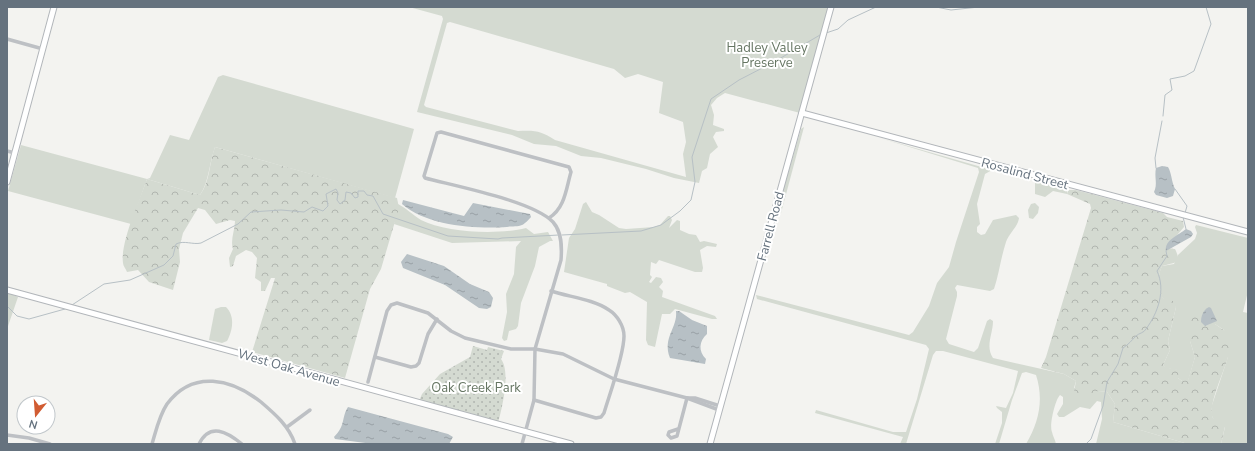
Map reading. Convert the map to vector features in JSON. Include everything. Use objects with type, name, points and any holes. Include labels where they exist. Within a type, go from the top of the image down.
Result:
[{"type":"street","points":[[7,182],[54,7]]},
{"type":"street","name":"Farrell Road","points":[[710,444],[831,7]]},
{"type":"street","points":[[7,39],[43,49]]},
{"type":"street","name":"Rosalind Street","points":[[802,113],[1248,232]]},
{"type":"street","points":[[522,444],[534,400],[535,349],[561,260],[562,248],[560,235],[549,218],[534,208],[425,178],[424,176],[437,133],[442,132],[564,165],[569,168],[571,172],[564,199],[558,211],[549,218]]},
{"type":"street","points":[[7,151],[15,153]]},
{"type":"street","name":"West Oak Avenue","points":[[7,290],[570,444]]},
{"type":"street","points":[[534,400],[596,418],[601,417],[604,413],[614,379],[624,335],[618,319],[610,310],[599,305],[551,291]]},
{"type":"street","points":[[372,390],[368,382],[387,311],[391,305],[397,303],[422,311],[438,320],[451,331],[465,338],[511,349],[535,349],[563,354],[575,358],[614,379],[687,398],[695,398],[720,408]]},
{"type":"street","points":[[375,357],[411,367],[416,366],[419,363],[428,334],[438,320]]},
{"type":"street","points":[[152,444],[160,418],[167,404],[178,392],[192,385],[207,381],[221,381],[246,391],[274,413],[287,427],[295,444]]},
{"type":"street","points":[[360,387],[368,382]]},
{"type":"street","points":[[678,429],[687,398]]},
{"type":"street","points":[[287,427],[310,410]]},
{"type":"street","points":[[199,444],[202,438],[210,432],[220,430],[230,434],[242,444]]},
{"type":"street","points":[[7,435],[50,444]]},
{"type":"green space","name":"Hadley Valley Preserve","points":[[409,7],[830,7],[800,113],[725,93],[717,98],[711,105],[714,115],[713,125],[724,129],[724,131],[716,132],[713,137],[718,147],[710,154],[707,168],[702,171],[699,183],[674,178],[646,169],[601,158],[581,156],[556,146],[534,144],[512,135],[417,112],[443,19],[442,16]],"holes":[[[450,22],[614,69],[625,78],[638,74],[663,82],[659,113],[683,122],[686,142],[683,154],[686,177],[555,140],[538,132],[518,131],[426,107],[424,105],[447,23]]]},
{"type":"green space","points":[[223,75],[414,129],[395,198],[215,147],[207,179],[200,195],[147,179],[150,178],[170,135],[189,140],[218,77]]},
{"type":"green space","points":[[804,127],[781,213],[777,211],[801,129]]},
{"type":"green space","points":[[880,138],[992,170],[985,174],[977,204],[980,224],[977,227],[977,232],[981,235],[985,234],[993,220],[1016,215],[1019,218],[1006,242],[994,289],[990,291],[957,285],[955,288],[957,296],[946,339],[949,344],[974,352],[978,348],[987,321],[990,319],[993,321],[993,326],[989,344],[993,358],[1064,374],[1076,381],[1074,388],[1107,392],[1115,404],[1113,422],[1188,444],[1096,444],[1102,419],[1101,402],[1097,401],[1090,409],[1080,407],[1064,417],[1059,417],[1057,414],[1063,404],[1063,397],[1060,395],[1054,407],[1051,424],[1052,434],[1056,444],[1026,444],[1037,419],[1040,393],[1036,375],[1026,372],[1022,373],[999,444],[995,444],[1002,423],[1002,412],[996,406],[1006,408],[1013,393],[1018,371],[943,351],[936,351],[933,355],[906,444],[900,444],[903,437],[815,413],[816,410],[893,432],[906,432],[917,399],[929,349],[926,345],[757,299],[756,295],[909,335],[913,332],[929,306],[937,283],[949,267],[979,172],[978,168]]},
{"type":"green space","points":[[21,145],[147,179],[131,224],[8,191]]},
{"type":"green space","points":[[215,147],[397,198],[399,208],[381,269],[370,289],[345,378],[252,352],[275,278],[271,278],[265,291],[261,291],[261,282],[255,278],[257,258],[252,252],[246,250],[236,256],[233,266],[230,267],[229,258],[233,249],[232,242],[235,221],[230,220],[216,224],[205,210],[198,208],[183,233],[179,249],[180,262],[173,290],[149,282],[138,270],[127,272],[123,265],[124,244],[127,233],[147,179],[200,195],[208,178]]},
{"type":"green space","points":[[1032,179],[1067,188],[1067,194],[1053,191],[1045,197],[1035,194],[1035,183]]},
{"type":"green space","points":[[1068,190],[1076,190],[1163,213],[1167,217],[1183,221],[1184,227],[1166,248],[1175,249],[1178,258],[1176,262],[1162,266],[1159,274],[1163,298],[1173,301],[1176,307],[1168,341],[1170,350],[1163,365],[1179,371],[1178,378],[1182,381],[1188,380],[1195,357],[1190,341],[1189,319],[1194,314],[1199,315],[1200,324],[1215,324],[1231,335],[1228,357],[1212,405],[1213,418],[1226,422],[1221,444],[1188,444],[1113,422],[1115,404],[1107,392],[1098,391],[1078,399],[1073,397],[1076,381],[1064,374],[1041,368],[1046,357],[1091,208],[1090,204],[1067,194]]},
{"type":"green space","points":[[586,202],[592,212],[619,228],[654,227],[660,225],[668,216],[670,216],[672,220],[669,228],[677,220],[680,221],[680,230],[696,235],[700,242],[704,241],[717,244],[716,247],[707,246],[700,250],[703,268],[702,272],[695,272],[659,260],[656,264],[651,262],[650,275],[652,277],[649,282],[651,283],[656,277],[661,278],[663,282],[659,287],[663,291],[662,297],[715,316],[717,319],[675,309],[670,314],[662,314],[655,347],[648,345],[646,340],[647,302],[630,292],[625,293],[607,286],[607,284],[564,272],[569,238],[575,229],[583,204]]},
{"type":"green space","points":[[1035,203],[1039,207],[1038,213],[1033,219],[1029,218],[1028,210],[1031,204]]},
{"type":"green space","points":[[398,204],[421,220],[444,228],[473,232],[502,232],[526,228],[534,234],[548,232],[553,241],[539,247],[535,266],[521,303],[518,326],[516,329],[509,331],[507,340],[504,341],[502,338],[507,312],[506,294],[514,274],[516,247],[521,241],[452,243],[394,224]]},
{"type":"green space","points":[[1196,225],[1248,238],[1248,291],[1243,312],[1248,313],[1248,444],[1221,444],[1225,427],[1213,418],[1211,414],[1212,405],[1228,357],[1224,330],[1215,324],[1200,324],[1198,322],[1190,341],[1195,357],[1188,381],[1182,381],[1178,378],[1177,370],[1166,368],[1163,365],[1170,350],[1168,341],[1176,307],[1164,299],[1159,291],[1159,273],[1162,266],[1174,264],[1178,255],[1195,239],[1197,233],[1195,227]]},
{"type":"green space","points":[[7,292],[18,297],[7,329]]},
{"type":"green space","points":[[226,307],[232,319],[231,332],[227,341],[222,343],[209,340],[215,309]]},
{"type":"green space","name":"Oak Creek Park","points":[[473,346],[487,350],[488,347],[504,351],[501,359],[504,365],[506,381],[498,423],[419,401],[422,394],[440,374],[470,357]]},
{"type":"water","points":[[1162,166],[1168,167],[1175,189],[1173,196],[1167,198],[1156,195],[1154,192],[1156,186],[1156,168]]},
{"type":"water","points":[[403,200],[464,216],[473,203],[530,214],[531,217],[526,223],[520,226],[466,226],[424,217],[402,204]]},
{"type":"water","points":[[1186,229],[1191,231],[1193,234],[1191,237],[1166,251],[1167,244]]},
{"type":"water","points":[[407,254],[444,266],[470,284],[489,292],[493,298],[491,307],[487,309],[479,308],[445,285],[403,268],[401,262]]},
{"type":"water","points":[[1209,307],[1211,308],[1217,321],[1205,326],[1201,322],[1201,318],[1204,311]]},
{"type":"water","points":[[676,311],[679,311],[692,320],[707,326],[707,334],[702,340],[700,346],[703,356],[706,359],[705,364],[670,358],[668,344],[675,323]]},
{"type":"water","points":[[348,407],[448,434],[453,437],[449,444],[373,444],[335,439],[334,437],[342,425]]},
{"type":"waterway","points":[[826,33],[838,29],[848,20],[876,7]]},
{"type":"waterway","points":[[936,7],[951,10],[979,7]]},
{"type":"waterway","points":[[986,7],[992,7]]},
{"type":"waterway","points":[[1001,7],[1009,7]]},
{"type":"waterway","points":[[1163,116],[1165,95],[1172,90],[1170,79],[1185,76],[1194,71],[1211,24],[1206,7]]},
{"type":"waterway","points":[[562,235],[641,231],[661,225],[680,211],[691,200],[695,182],[692,157],[711,99],[739,80],[774,62],[820,35]]},
{"type":"waterway","points":[[1156,168],[1155,158],[1162,121]]},
{"type":"waterway","points":[[72,305],[104,284],[130,280],[164,265],[173,256],[176,244],[182,242],[201,243],[238,224],[251,212],[281,210],[304,212],[312,207],[323,211],[328,206],[326,194],[336,189],[338,193],[337,200],[340,204],[345,200],[346,192],[351,193],[355,198],[358,197],[358,191],[364,191],[367,195],[373,196],[383,214],[448,236],[498,239],[559,235]]},
{"type":"waterway","points":[[1175,189],[1187,206],[1185,213]]},
{"type":"waterway","points":[[1183,217],[1186,229]]},
{"type":"waterway","points":[[1086,444],[1091,439],[1103,406],[1107,382],[1118,364],[1123,348],[1145,330],[1157,309],[1161,293],[1160,278],[1157,271],[1167,256],[1166,251]]},
{"type":"waterway","points":[[7,306],[17,316],[29,319],[65,309]]}]
